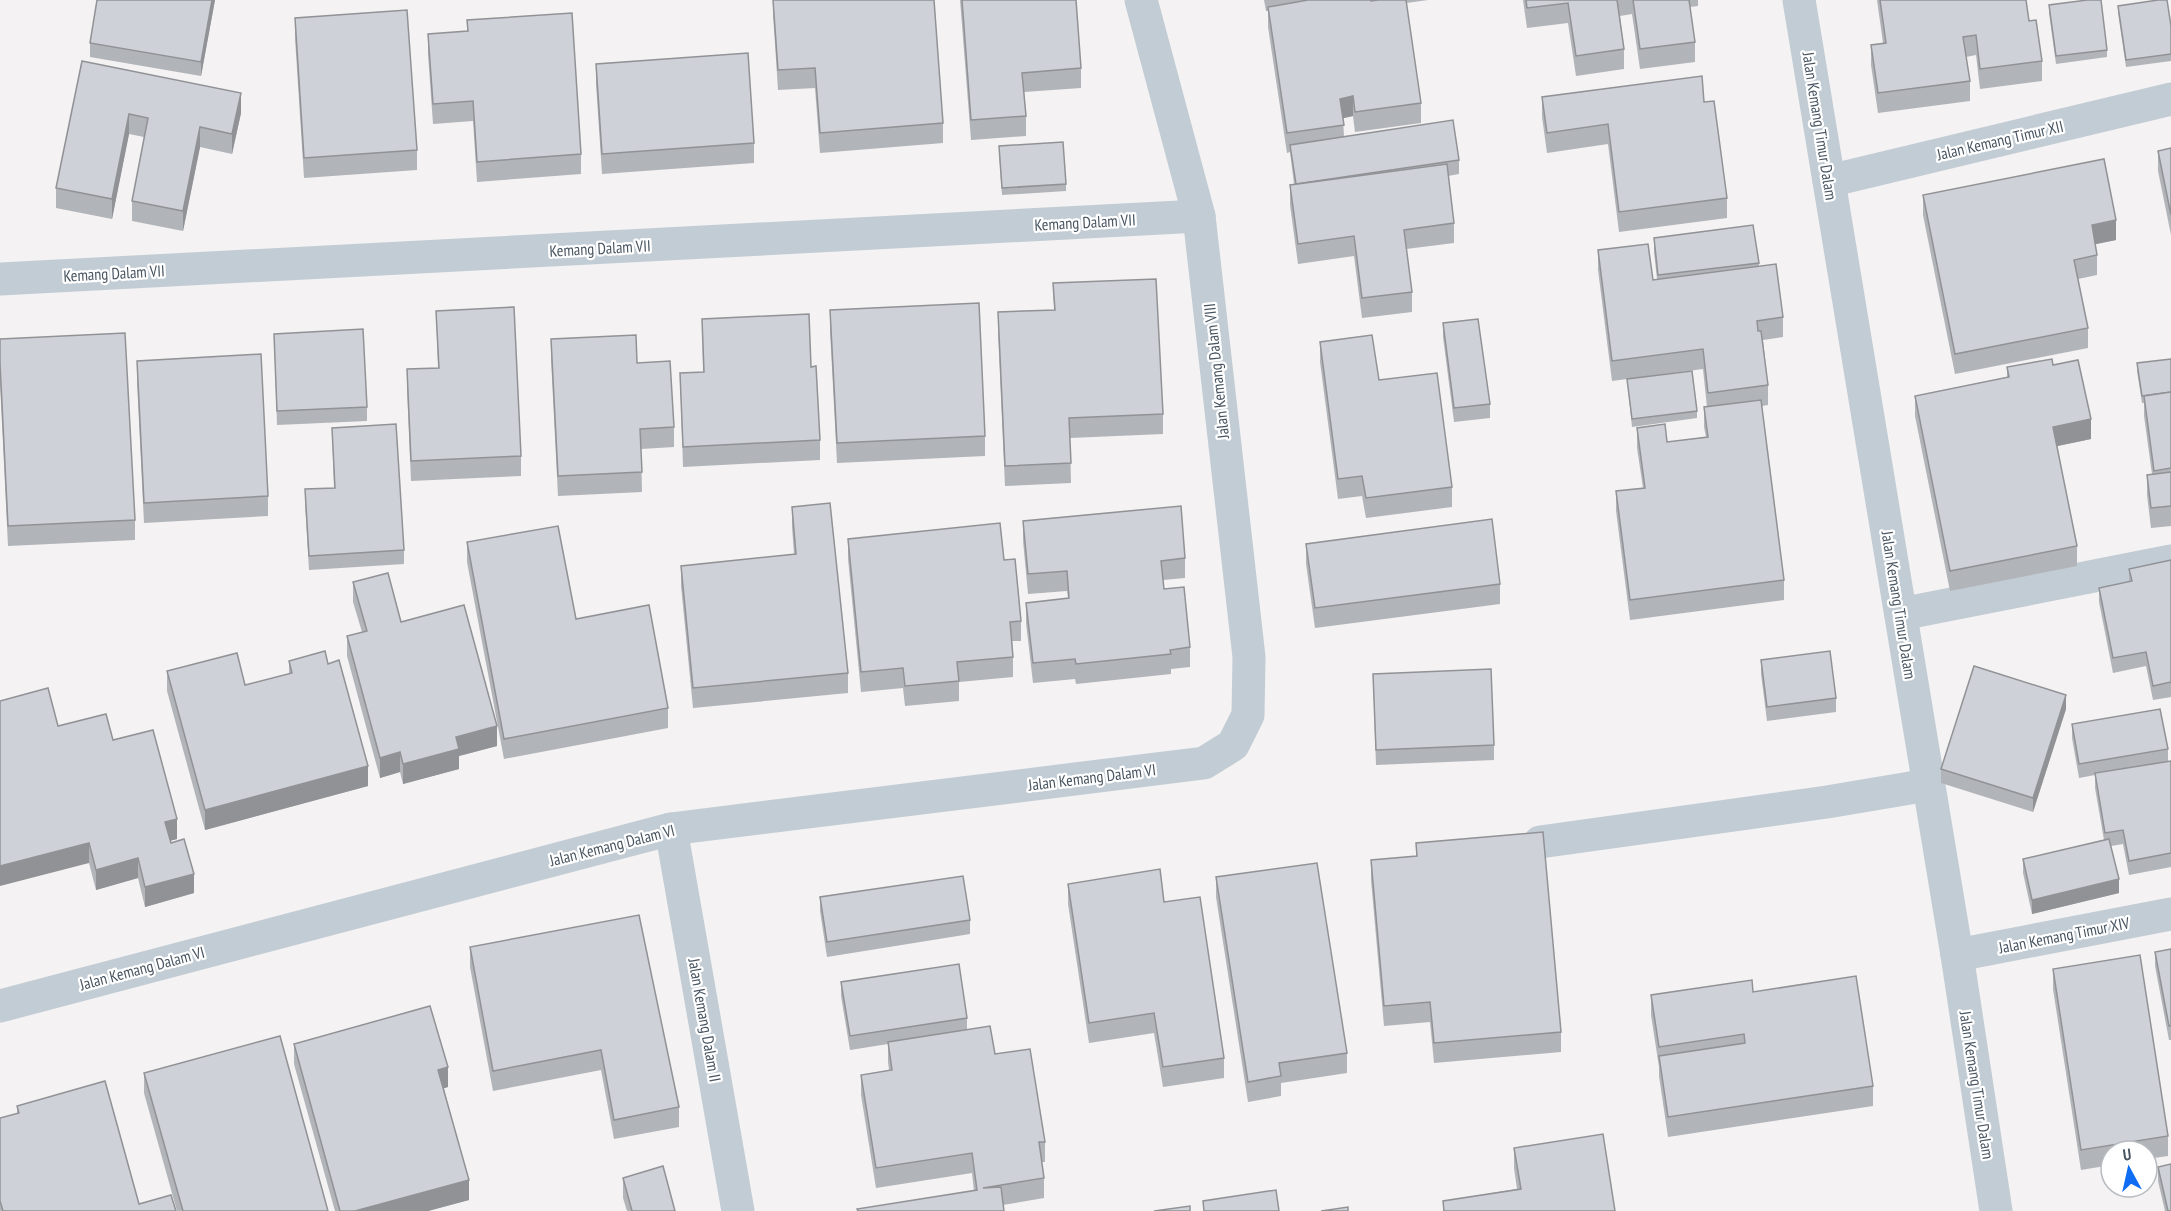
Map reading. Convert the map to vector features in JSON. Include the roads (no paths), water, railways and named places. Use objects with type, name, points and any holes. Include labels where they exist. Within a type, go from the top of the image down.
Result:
[{"type":"street","name":"Jalan Kemang Dalam VIII","points":[[1141,0],[1199,216],[1249,657],[1248,715],[1233,745]]},
{"type":"street","name":"Jalan Kemang Timur Dalam","points":[[1799,0],[1957,955],[1996,1211]]},
{"type":"street","name":"Jalan Kemang Timur XII","points":[[1829,181],[2171,99]]},
{"type":"street","name":"Kemang Dalam VII","points":[[0,279],[1199,216]]},
{"type":"street","points":[[1901,614],[2171,561]]},
{"type":"street","name":"Jalan Kemang Dalam VI","points":[[0,1006],[671,829],[1204,763],[1233,745]]},
{"type":"street","points":[[1540,842],[1827,802],[1928,785]]},
{"type":"street","name":"Jalan Kemang Dalam II","points":[[671,829],[738,1211]]},
{"type":"street","name":"Jalan Kemang Timur XIV","points":[[1957,955],[2171,914]]}]
